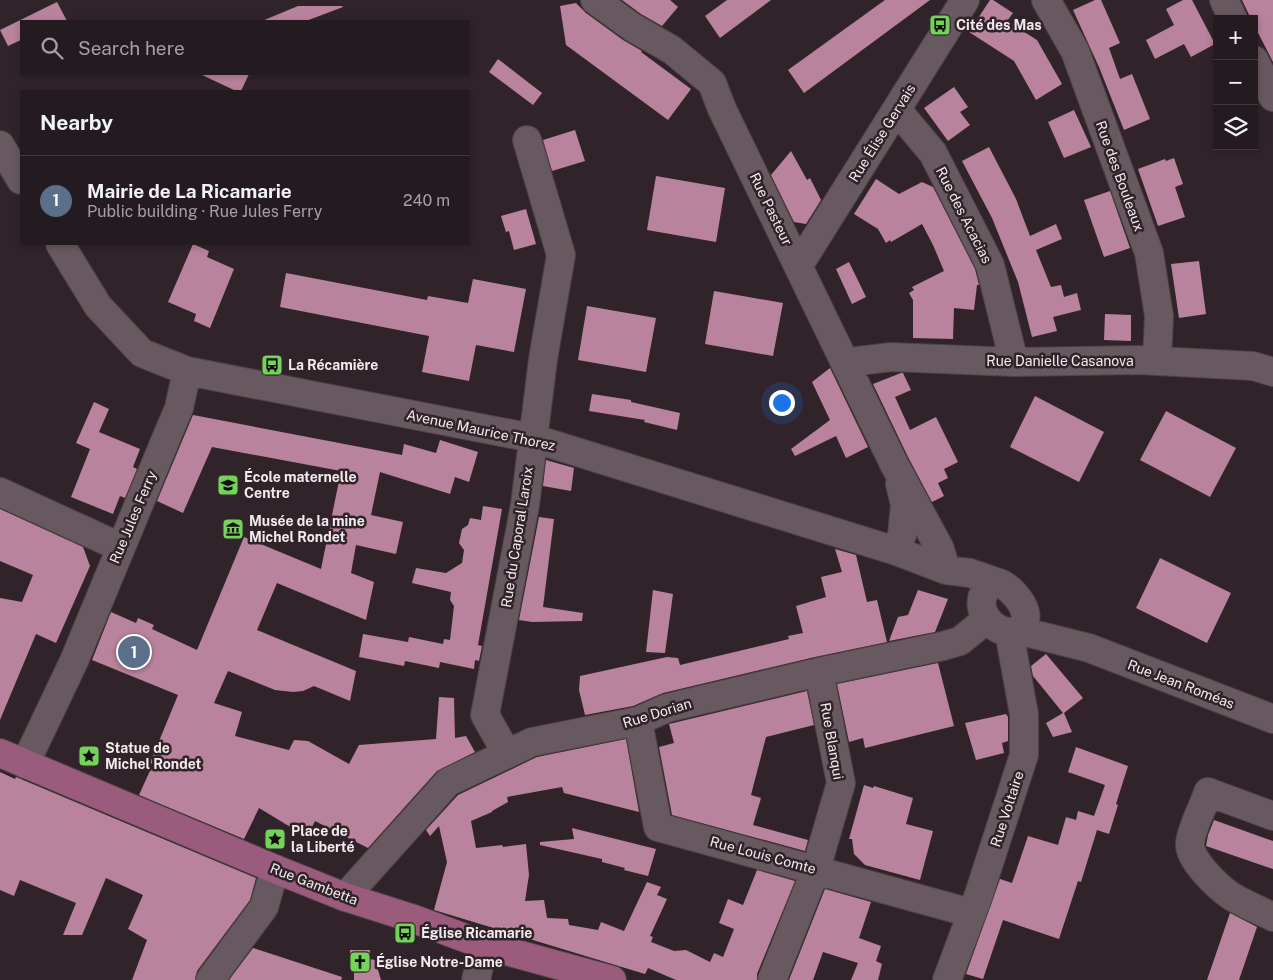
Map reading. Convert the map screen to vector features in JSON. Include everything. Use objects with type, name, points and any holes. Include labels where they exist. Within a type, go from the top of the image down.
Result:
[{"type":"main road","name":"Rue Gambetta","points":[[0,753],[275,870],[345,897],[411,918],[484,946],[612,980]]},
{"type":"street","name":"Rue Pasteur","points":[[595,0],[632,26],[672,50],[712,83],[722,109],[894,464],[940,549],[946,570]]},
{"type":"street","name":"Rue Élise Gervais","points":[[799,266],[965,0]]},
{"type":"street","name":"Rue des Bouleaux","points":[[1046,0],[1075,51],[1149,253],[1159,316],[1157,361]]},
{"type":"street","points":[[1224,0],[1231,15]]},
{"type":"street","points":[[1258,68],[1273,96]]},
{"type":"street","name":"Rue des Acacias","points":[[896,110],[933,153],[990,265],[1014,362]]},
{"type":"street","name":"Rue du Caporal Laroix","points":[[507,754],[485,715],[525,505],[543,359],[561,256],[527,140]]},
{"type":"street","points":[[0,145],[20,178]]},
{"type":"street","name":"Avenue Maurice Thorez","points":[[61,245],[98,306],[142,353],[186,372],[532,438],[896,551],[946,570],[1003,613]]},
{"type":"street","name":"Rue Danielle Casanova","points":[[846,365],[858,361],[891,357],[1014,362],[1157,361],[1253,366],[1273,372]]},
{"type":"street","name":"Rue Jules Ferry","points":[[25,764],[74,661],[179,408],[186,372]]},
{"type":"street","name":"Rue Pasteur","points":[[894,464],[905,505],[902,535],[896,551]]},
{"type":"street","points":[[0,492],[120,547]]},
{"type":"street","name":"Rue Dorian","points":[[345,897],[448,782],[532,742],[638,721],[667,708],[960,641],[1003,613]]},
{"type":"street","name":"Rue Jean Roméas","points":[[1003,613],[1061,626],[1090,648],[1273,719]]},
{"type":"street","name":"Rue Voltaire","points":[[947,980],[978,897],[1024,755],[1024,714],[1003,613]]},
{"type":"street","name":"Rue Blanqui","points":[[772,980],[816,869],[841,783],[819,672]]},
{"type":"street","name":"Rue Louis Comte","points":[[638,721],[658,827],[960,910],[972,911]]},
{"type":"street","points":[[1273,816],[1208,792],[1203,809],[1193,828],[1189,845],[1192,855],[1211,880],[1231,896],[1273,917]]},
{"type":"street","points":[[210,980],[264,907],[275,870]]},
{"type":"street","points":[[476,980],[484,946]]},
{"type":"building","points":[[622,0],[670,0],[678,7],[662,26]]},
{"type":"building","points":[[727,0],[771,0],[720,38],[705,16]]},
{"type":"building","points":[[885,0],[930,0],[804,93],[788,70]]},
{"type":"building","points":[[990,0],[1013,13],[1007,21],[1037,40],[1062,84],[1036,100],[1014,61],[969,32]]},
{"type":"building","points":[[1095,0],[1101,0],[1120,43],[1109,48],[1120,79],[1132,74],[1150,119],[1124,130],[1099,67],[1073,10]]},
{"type":"building","points":[[1183,0],[1192,0],[1213,40],[1213,45],[1191,57],[1184,44],[1155,59],[1146,40],[1174,25],[1166,9]]},
{"type":"building","points":[[1242,0],[1273,0],[1273,62],[1258,33],[1258,15],[1249,15]]},
{"type":"building","points":[[57,2],[66,20],[20,20]]},
{"type":"building","points":[[576,3],[586,13],[623,40],[642,51],[691,89],[668,120],[566,45],[560,6]]},
{"type":"building","points":[[298,6],[343,7],[309,20],[264,20]]},
{"type":"building","points":[[20,20],[20,40],[8,46],[0,30]]},
{"type":"building","points":[[498,59],[542,93],[533,105],[489,72]]},
{"type":"building","points":[[202,75],[249,75],[241,90],[234,90]]},
{"type":"building","points":[[954,87],[968,107],[960,112],[970,125],[948,141],[924,108]]},
{"type":"building","points":[[1074,110],[1091,147],[1064,158],[1048,122]]},
{"type":"building","points":[[575,130],[585,161],[552,171],[543,140]]},
{"type":"building","points":[[989,147],[1016,199],[1030,236],[1056,224],[1062,239],[1036,250],[1051,287],[1061,285],[1064,297],[1077,293],[1081,310],[1053,317],[1057,331],[1032,337],[1018,282],[992,218],[962,161]]},
{"type":"building","points":[[791,151],[807,180],[810,178],[821,200],[806,224],[794,222],[771,175]]},
{"type":"building","points":[[1174,158],[1183,184],[1175,187],[1185,217],[1158,226],[1138,169],[1165,159],[1166,161]]},
{"type":"building","points":[[656,176],[725,188],[716,242],[647,230]]},
{"type":"building","points":[[876,179],[899,194],[922,182],[933,187],[975,269],[979,285],[977,285],[974,310],[954,308],[953,339],[913,338],[913,300],[909,293],[914,290],[912,287],[944,271],[922,224],[886,243],[878,229],[854,214]]},
{"type":"building","points":[[1110,191],[1130,248],[1104,257],[1084,200]]},
{"type":"building","points":[[526,209],[536,244],[514,250],[509,231],[506,232],[501,216]]},
{"type":"building","points":[[193,245],[209,251],[207,257],[234,269],[210,328],[194,321],[196,314],[168,302]]},
{"type":"building","points":[[1199,261],[1206,314],[1179,318],[1171,264]]},
{"type":"building","points":[[849,262],[866,297],[852,304],[836,269]]},
{"type":"building","points":[[286,273],[427,300],[428,296],[468,303],[473,279],[526,289],[514,352],[476,345],[469,381],[422,372],[429,336],[280,307]]},
{"type":"building","points":[[714,291],[783,303],[773,356],[705,344]]},
{"type":"building","points":[[587,306],[656,318],[646,372],[578,360]]},
{"type":"building","points":[[1105,314],[1131,315],[1131,341],[1104,340]]},
{"type":"building","points":[[830,368],[868,447],[846,458],[836,436],[795,456],[791,449],[830,420],[812,382]]},
{"type":"building","points":[[903,373],[911,390],[895,397],[910,430],[936,417],[958,462],[944,469],[948,478],[938,483],[944,496],[932,502],[873,384]]},
{"type":"building","points":[[592,394],[631,400],[631,402],[680,413],[677,430],[644,422],[645,420],[589,411]]},
{"type":"building","points":[[1035,396],[1104,432],[1079,482],[1010,447]]},
{"type":"building","points":[[94,402],[109,409],[99,432],[140,449],[133,467],[137,469],[125,498],[120,496],[113,514],[71,497],[90,449],[76,443]]},
{"type":"building","points":[[1166,411],[1236,448],[1210,497],[1140,460]]},
{"type":"building","points":[[193,415],[402,455],[404,444],[436,453],[440,440],[478,452],[469,482],[455,477],[450,494],[380,472],[371,515],[403,522],[396,554],[356,545],[351,573],[374,582],[366,620],[277,583],[257,630],[356,671],[350,701],[314,686],[303,691],[275,690],[228,671],[214,703],[242,712],[235,736],[289,750],[294,740],[308,741],[349,764],[359,745],[436,739],[439,697],[454,698],[455,738],[466,736],[475,752],[437,771],[368,848],[315,821],[307,837],[259,808],[244,839],[139,795],[153,764],[150,763],[178,695],[92,660],[111,612],[136,623],[138,618],[154,625],[152,629],[197,650],[244,537],[321,569],[341,471],[212,447],[183,513],[157,501]]},
{"type":"building","points":[[546,460],[574,468],[571,491],[543,486]]},
{"type":"building","points":[[483,506],[502,509],[478,645],[482,646],[479,661],[475,660],[474,669],[440,662],[439,668],[405,661],[404,666],[359,657],[363,634],[408,642],[409,637],[443,644],[444,639],[450,640],[454,606],[450,600],[451,592],[412,583],[416,568],[446,573],[462,563],[464,550],[459,543],[462,529],[468,525],[470,518],[481,520]]},
{"type":"building","points":[[0,509],[83,547],[90,566],[56,643],[36,634],[0,720],[0,598],[22,602],[33,575],[0,561]]},
{"type":"building","points":[[539,517],[554,519],[543,607],[583,613],[582,621],[532,622],[519,620]]},
{"type":"building","points":[[835,549],[856,555],[867,602],[877,600],[887,642],[663,693],[633,706],[585,715],[579,690],[580,676],[667,657],[678,658],[680,665],[789,639],[788,636],[803,633],[796,606],[826,597],[821,577],[842,572]]},
{"type":"building","points":[[1160,558],[1231,593],[1207,643],[1136,608]]},
{"type":"building","points":[[653,590],[673,594],[665,653],[646,652]]},
{"type":"building","points":[[918,590],[948,599],[935,632],[889,641],[898,617],[908,615]]},
{"type":"building","points":[[1046,654],[1083,698],[1064,713],[1072,732],[1053,737],[1046,723],[1063,713],[1033,676],[1031,666]]},
{"type":"building","points":[[938,663],[954,726],[865,748],[863,738],[849,742],[837,684]]},
{"type":"building","points":[[807,691],[814,725],[766,737],[751,795],[761,798],[753,825],[808,840],[805,851],[672,815],[659,747],[674,743],[669,724]]},
{"type":"building","points":[[1006,714],[1008,717],[1008,741],[1002,743],[1004,753],[976,760],[965,723]]},
{"type":"building","points":[[626,739],[639,812],[564,793],[562,787],[507,797],[508,802],[492,812],[471,821],[476,848],[526,844],[529,875],[525,901],[544,900],[547,918],[568,919],[569,925],[598,930],[601,922],[624,931],[647,882],[661,887],[657,895],[667,899],[650,936],[653,937],[651,942],[674,951],[686,950],[710,962],[714,953],[723,957],[734,929],[719,923],[728,899],[743,905],[757,870],[795,881],[757,974],[757,980],[676,980],[648,968],[645,974],[434,910],[447,862],[439,826],[430,836],[426,830],[458,795],[537,757]]},
{"type":"building","points":[[1076,747],[1128,766],[1109,834],[1097,830],[1081,882],[1078,881],[1059,939],[1003,920],[983,979],[966,974],[1000,879],[1012,883],[1028,836],[1058,845],[1066,817],[1076,820],[1078,811],[1094,816],[1105,785],[1068,772]]},
{"type":"building","points":[[0,772],[15,779],[16,777],[256,878],[250,900],[197,971],[195,980],[132,980],[147,940],[128,929],[143,895],[106,878],[82,935],[63,935],[76,903],[20,880],[14,896],[0,890]]},
{"type":"building","points":[[864,785],[873,788],[874,786],[913,798],[906,824],[933,831],[920,880],[865,865],[854,854],[852,839],[849,839]]},
{"type":"building","points":[[1214,820],[1273,841],[1273,869],[1206,846]]},
{"type":"building","points":[[572,828],[656,849],[648,876],[602,862],[602,859],[540,845],[540,842],[574,839]]},
{"type":"building","points":[[825,889],[871,902],[859,938],[881,946],[876,961],[882,964],[878,980],[851,980],[858,963],[823,952],[813,980],[789,980]]},
{"type":"building","points":[[1230,913],[1257,927],[1239,980],[1207,980]]},
{"type":"building","points":[[253,948],[342,977],[341,980],[229,980]]},
{"type":"building","name":"Église Notre-Dame","points":[[350,950],[370,950],[369,959],[375,960],[381,980],[354,980],[354,969],[350,969]]},
{"type":"place","name":"Cité des Mas","points":[[940,25]]},
{"type":"place","name":"La Récamière","points":[[272,365]]},
{"type":"place","name":"École maternelle Centre","points":[[228,485]]},
{"type":"place","name":"Musée de la mine Michel Rondet","points":[[233,529]]},
{"type":"place","name":"Mairie de La Ricamarie","points":[[134,652]]},
{"type":"place","name":"Statue de Michel Rondet","points":[[89,756]]},
{"type":"place","name":"Place de la Liberté","points":[[275,839]]},
{"type":"place","name":"Église Ricamarie","points":[[405,933]]},
{"type":"place","name":"Église Notre-Dame","points":[[360,962]]}]
